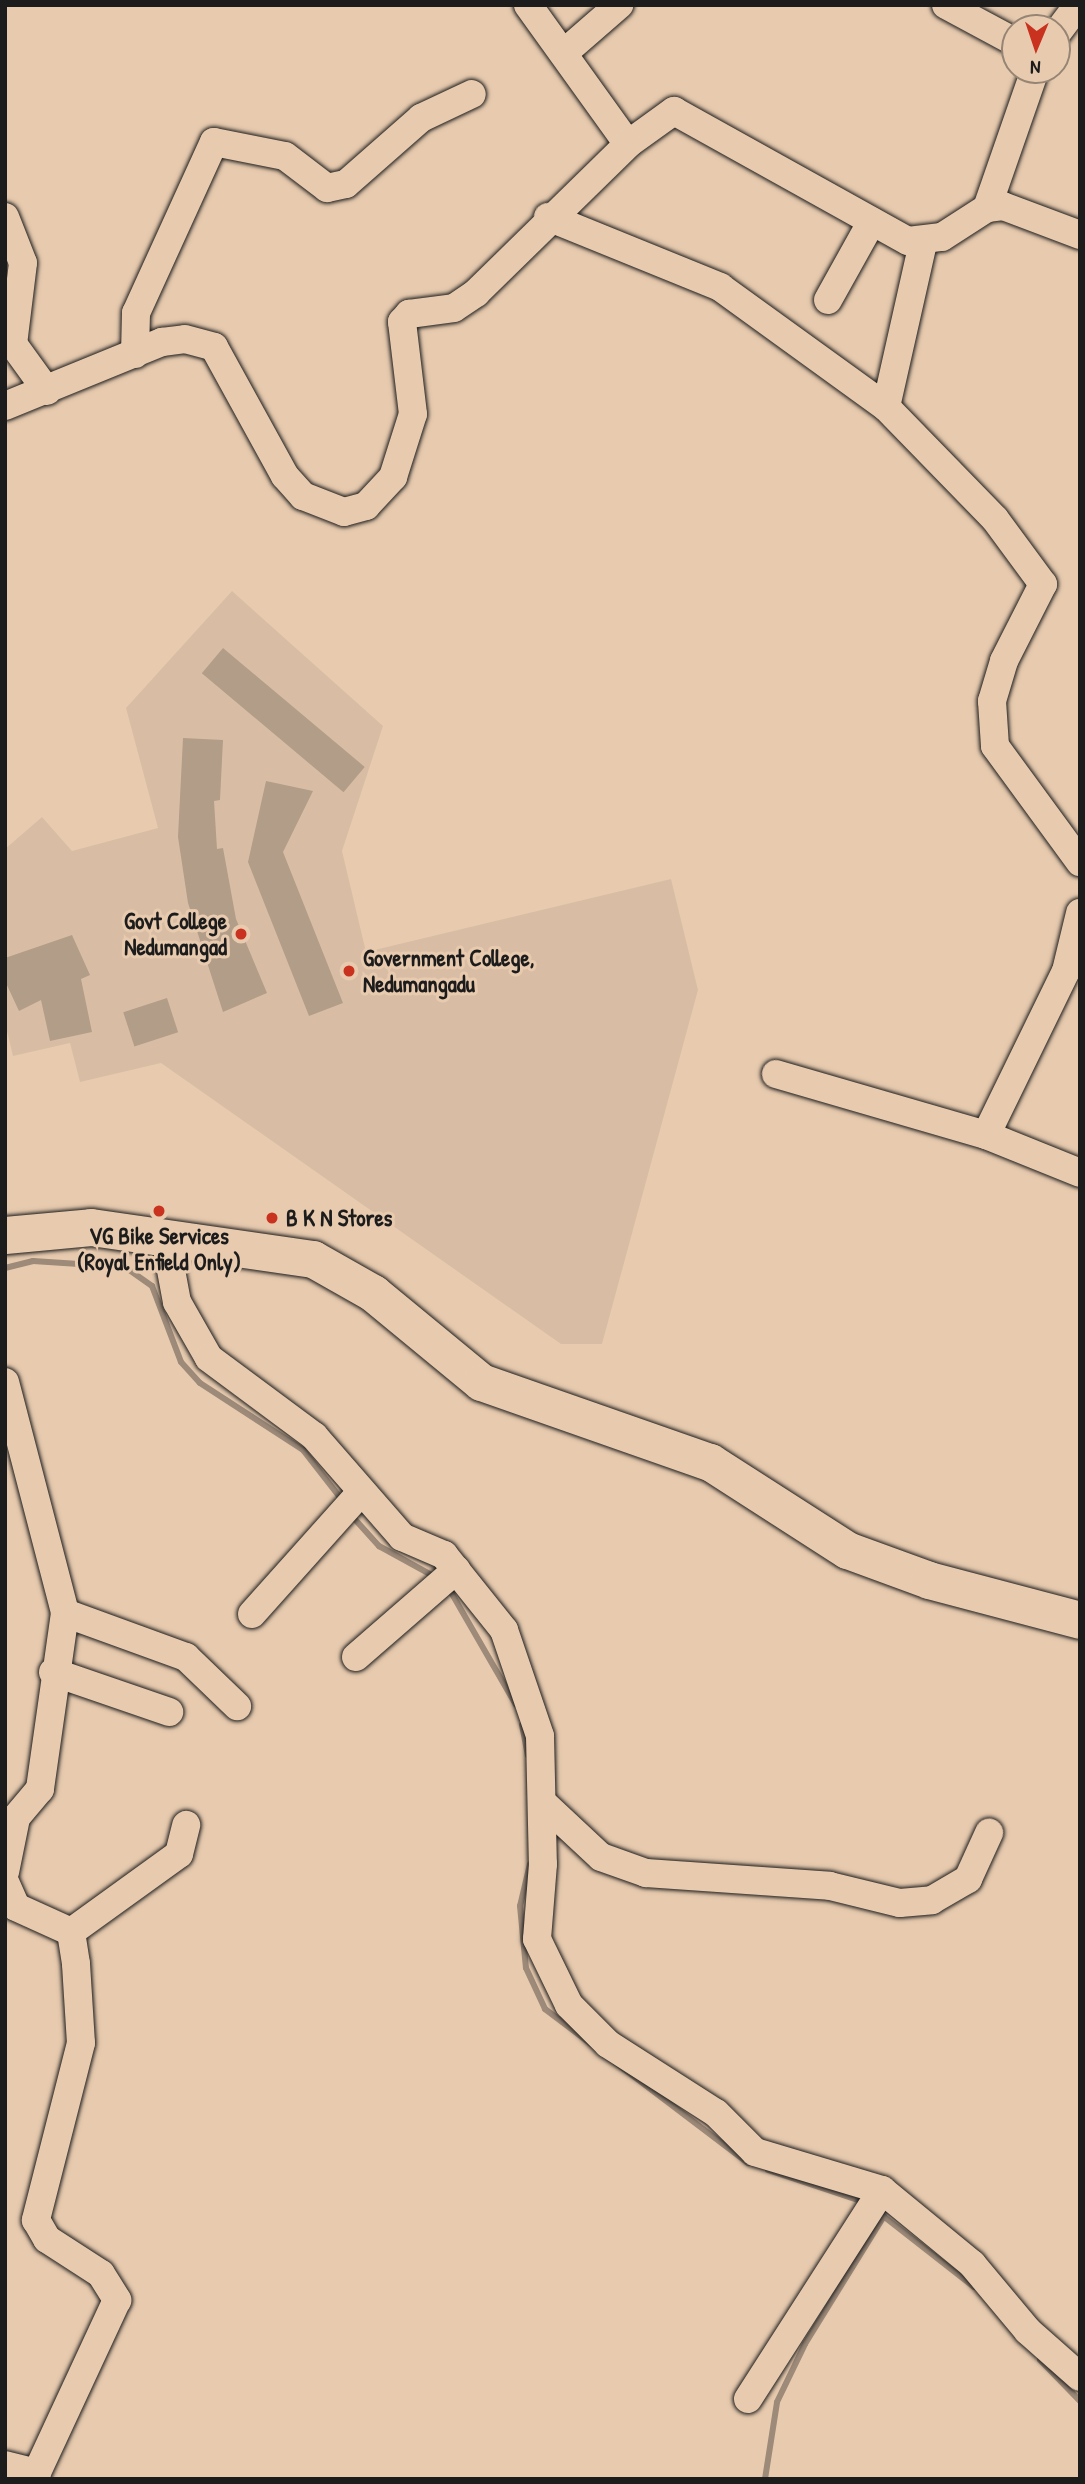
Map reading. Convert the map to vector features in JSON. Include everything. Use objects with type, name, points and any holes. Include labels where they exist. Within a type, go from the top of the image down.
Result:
[{"type":"main road","points":[[5,1234],[91,1227],[313,1259],[373,1293],[481,1382],[710,1462],[847,1550],[929,1580],[1080,1620]]},
{"type":"street","points":[[528,5],[565,52],[628,144]]},
{"type":"street","points":[[565,52],[619,5]]},
{"type":"street","points":[[946,5],[1001,34]]},
{"type":"street","points":[[987,208],[1030,84]]},
{"type":"street","points":[[135,354],[136,313],[214,142],[285,156],[327,188],[346,184],[421,118],[472,94]]},
{"type":"street","points":[[5,406],[135,354],[185,339],[214,347],[285,476],[303,496],[344,512],[366,506],[393,477],[413,414],[402,322],[409,314],[454,308],[475,293],[548,217],[628,144],[674,111],[872,221],[923,243]]},
{"type":"street","points":[[886,407],[923,243],[987,208],[1024,211],[1080,235]]},
{"type":"street","points":[[5,217],[23,263],[13,344],[47,391]]},
{"type":"street","points":[[548,217],[720,287],[886,407],[995,519],[1043,584],[1004,661],[992,730],[995,746],[1080,862]]},
{"type":"street","points":[[828,300],[872,221]]},
{"type":"street","points":[[986,1135],[1066,971],[1080,913]]},
{"type":"street","points":[[776,1074],[986,1135],[1080,1173]]},
{"type":"street","points":[[165,1238],[177,1302],[209,1358],[314,1436],[360,1492],[402,1536],[444,1555],[504,1630],[528,1689],[540,1735],[543,1803],[537,1940],[569,2005],[608,2043],[716,2113],[755,2152],[882,2190],[972,2264],[1028,2331],[1080,2377]]},
{"type":"street","points":[[5,1382],[65,1614],[53,1672],[40,1789],[16,1818],[5,1872]]},
{"type":"street","points":[[252,1614],[360,1492]]},
{"type":"street","points":[[356,1657],[456,1570]]},
{"type":"street","points":[[65,1614],[186,1657],[237,1706]]},
{"type":"street","points":[[53,1672],[169,1712]]},
{"type":"street","points":[[543,1803],[601,1857],[646,1873],[830,1886],[900,1903],[932,1900],[968,1878],[989,1833]]},
{"type":"street","points":[[71,1932],[179,1854],[186,1825]]},
{"type":"street","points":[[5,1882],[16,1907],[71,1932]]},
{"type":"street","points":[[5,2465],[36,2476],[117,2300],[101,2274],[47,2239],[36,2220],[81,2043],[71,1932]]},
{"type":"street","points":[[748,2399],[882,2190]]},
{"type":"shaded area","name":"Government College, Nedumangadu","points":[[232,591],[383,726],[342,851],[366,952],[671,879],[698,990],[602,1344],[561,1344],[161,1063],[80,1082],[70,1043],[13,1056],[5,1023],[5,849],[42,817],[72,851],[158,828],[126,708]]},
{"type":"building","points":[[223,648],[365,767],[344,792],[202,673]]},
{"type":"building","points":[[183,738],[223,740],[220,800],[214,801],[217,849],[223,848],[236,919],[267,993],[223,1012],[188,903],[178,837]]},
{"type":"building","points":[[266,781],[313,791],[283,852],[343,1003],[309,1016],[248,862]]},
{"type":"building","points":[[72,935],[90,975],[81,979],[92,1032],[50,1041],[41,1000],[19,1011],[5,981],[5,958]]},
{"type":"building","points":[[167,998],[178,1032],[134,1046],[123,1012]]},
{"type":"waterway","points":[[5,1268],[33,1261],[125,1267],[152,1286],[181,1362],[200,1383],[303,1450],[342,1500]]},
{"type":"waterway","points":[[351,1515],[379,1546],[437,1578]]},
{"type":"waterway","points":[[448,1587],[516,1705]]},
{"type":"waterway","points":[[522,1725],[528,1755]]},
{"type":"waterway","points":[[530,1864],[520,1906],[526,1968],[545,2009],[748,2163]]},
{"type":"waterway","points":[[768,2170],[867,2203]]},
{"type":"waterway","points":[[878,2212],[974,2287]]},
{"type":"waterway","points":[[765,2479],[777,2402],[805,2344],[884,2216]]},
{"type":"waterway","points":[[1040,2360],[1080,2401]]},
{"type":"place","name":"Govt College Nedumangad","points":[[241,934]]},
{"type":"place","name":"Government College, Nedumangadu","points":[[349,971]]},
{"type":"place","name":"VG Bike Services (Royal Enfield Only)","points":[[159,1211]]},
{"type":"place","name":"B K N Stores","points":[[272,1218]]}]
